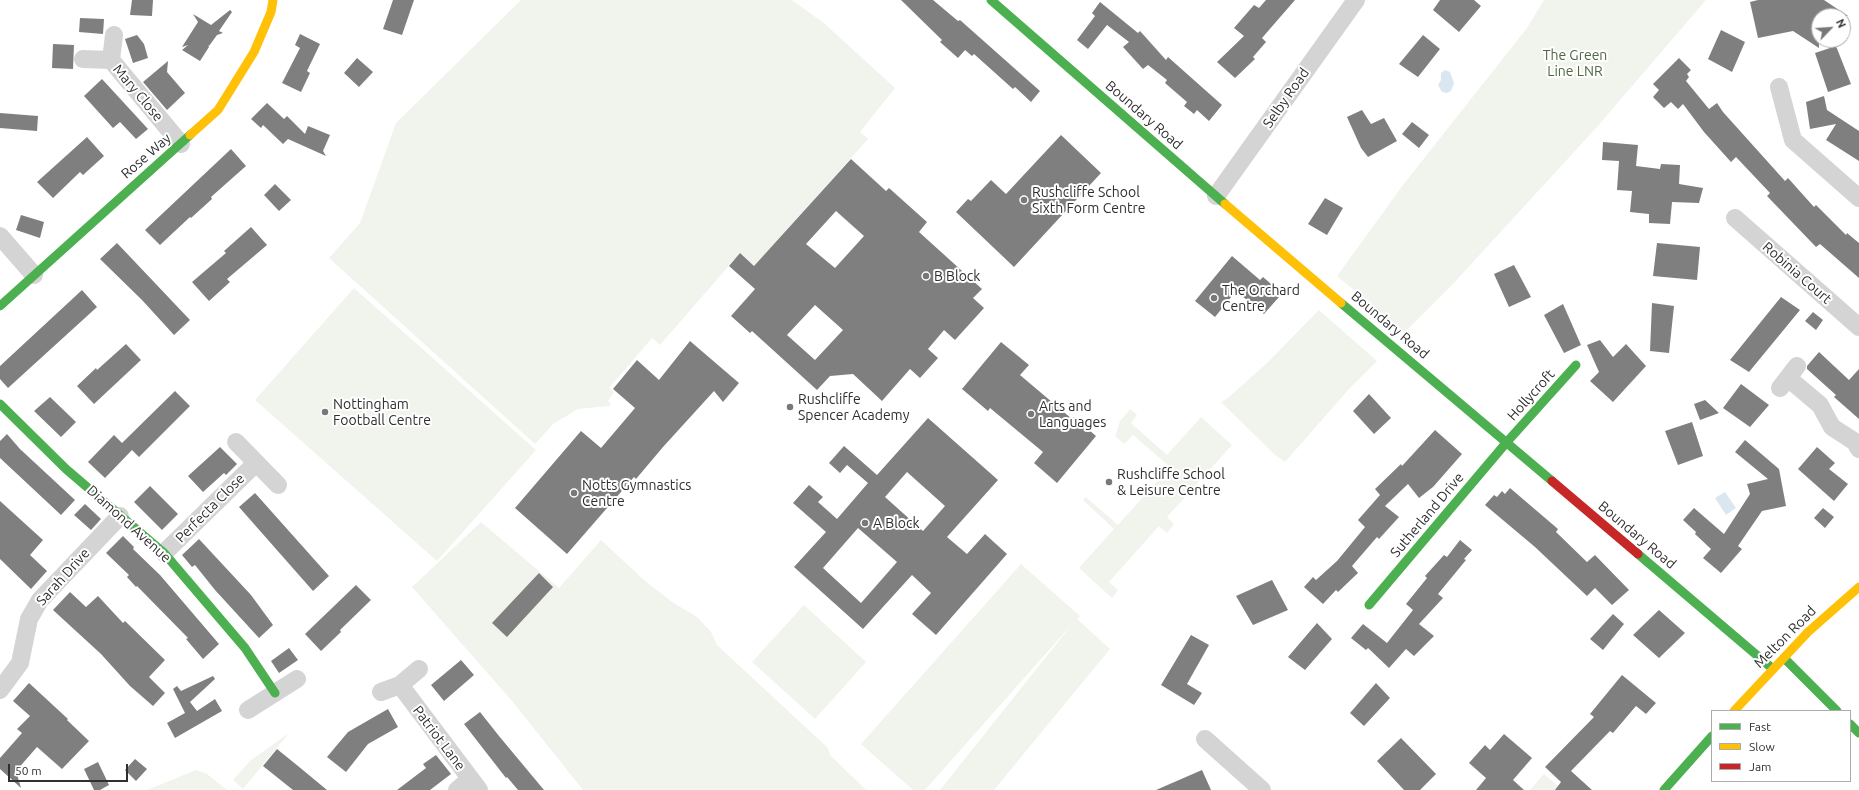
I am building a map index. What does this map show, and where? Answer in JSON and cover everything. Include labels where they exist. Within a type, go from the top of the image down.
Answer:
[{"type":"street","name":"Rose Way","points":[[0,306],[218,110],[254,52],[271,12],[273,0]]},
{"type":"street","name":"Boundary Road","points":[[991,0],[1216,196],[1773,669]]},
{"type":"street","name":"Selby Road","points":[[1216,196],[1356,0]]},
{"type":"street","name":"Mary Close","points":[[114,35],[111,60],[180,144]]},
{"type":"street","name":"Mary Close","points":[[83,59],[111,60]]},
{"type":"street","points":[[1779,87],[1792,140],[1859,198]]},
{"type":"street","name":"Robinia Court","points":[[1735,218],[1859,328]]},
{"type":"street","points":[[0,236],[34,275]]},
{"type":"street","name":"Hollycroft","points":[[1506,443],[1576,365]]},
{"type":"street","points":[[1788,377],[1820,405],[1832,427],[1855,442],[1859,449]]},
{"type":"street","name":"Diamond Avenue","points":[[0,404],[66,469],[164,553],[245,648],[275,693]]},
{"type":"street","name":"Perfecta Close","points":[[236,442],[278,486]]},
{"type":"street","name":"Sutherland Drive","points":[[1369,605],[1506,443]]},
{"type":"street","name":"Perfecta Close","points":[[164,553],[256,462]]},
{"type":"street","name":"Sarah Drive","points":[[0,690],[20,663],[29,618],[40,600],[120,516]]},
{"type":"street","name":"Melton Road","points":[[1735,710],[1808,632],[1859,587]]},
{"type":"street","points":[[1784,658],[1836,710]]},
{"type":"street","points":[[381,692],[400,685],[419,669]]},
{"type":"street","points":[[248,710],[298,679]]},
{"type":"street","name":"Patriot Lane","points":[[400,685],[469,786]]},
{"type":"street","points":[[1851,725],[1859,733]]},
{"type":"street","points":[[1664,790],[1711,737]]},
{"type":"street","points":[[1205,739],[1262,790]]},
{"type":"green space","points":[[521,0],[792,0],[825,24],[895,88],[860,132],[868,139],[754,266],[740,253],[660,345],[652,338],[609,388],[614,392],[608,401],[611,404],[609,406],[578,409],[553,424],[535,444],[329,258],[360,223],[396,123]]},
{"type":"green space","name":"The Green Line LNR","points":[[1544,0],[1706,0],[1596,128],[1452,285],[1405,332],[1337,276],[1403,185],[1527,28]]},
{"type":"green space","points":[[354,288],[536,450],[437,561],[255,400]]},
{"type":"green space","points":[[1319,310],[1377,361],[1349,389],[1285,462],[1274,454],[1221,402],[1228,398],[1268,362]]},
{"type":"green space","points":[[1130,409],[1137,415],[1131,423],[1167,455],[1201,417],[1232,445],[1167,517],[1174,524],[1167,533],[1159,526],[1109,582],[1118,590],[1112,598],[1079,568],[1114,529],[1083,500],[1086,497],[1118,525],[1170,467],[1133,435],[1124,444],[1115,436],[1120,421]]},
{"type":"green space","points":[[481,522],[559,588],[601,540],[644,580],[672,602],[697,617],[711,632],[717,645],[828,748],[830,755],[866,790],[583,790],[512,701],[412,587]]},
{"type":"green space","points":[[1021,564],[1080,616],[1077,619],[1110,649],[994,790],[940,790],[1073,623],[925,790],[913,790],[861,744]]},
{"type":"green space","points":[[804,605],[866,662],[815,719],[752,662]]},
{"type":"green space","points":[[289,733],[243,789],[233,780],[250,761]]},
{"type":"green space","points":[[196,770],[207,774],[227,790],[147,790]]},
{"type":"green space","points":[[1544,774],[1563,790],[1530,790]]},
{"type":"shaded area","points":[[1445,70],[1450,72],[1454,83],[1451,91],[1447,93],[1442,92],[1438,85],[1441,80],[1441,73]]},
{"type":"shaded area","points":[[1725,492],[1736,508],[1726,515],[1715,498]]},
{"type":"building","points":[[132,0],[153,0],[152,16],[130,15]]},
{"type":"building","points":[[393,0],[414,0],[402,35],[383,29]]},
{"type":"building","points":[[901,0],[933,0],[958,21],[960,20],[1040,91],[1031,102],[1015,87],[1013,89],[974,54],[972,56],[965,50],[958,58],[940,42],[942,40]]},
{"type":"building","points":[[1266,0],[1295,0],[1262,38],[1266,42],[1253,57],[1255,59],[1235,78],[1217,62],[1244,36],[1234,28],[1254,5],[1259,8]]},
{"type":"building","points":[[1440,0],[1474,0],[1481,6],[1459,32],[1433,10]]},
{"type":"building","points":[[1758,0],[1824,0],[1836,8],[1811,8],[1811,43],[1793,31],[1758,38],[1750,2]]},
{"type":"building","points":[[1100,2],[1138,33],[1140,31],[1166,60],[1168,57],[1222,105],[1209,121],[1197,110],[1194,114],[1184,106],[1187,102],[1165,83],[1167,80],[1148,65],[1143,69],[1123,47],[1129,42],[1107,25],[1088,49],[1077,40],[1095,16],[1092,13]]},
{"type":"building","points":[[230,10],[232,12],[219,31],[223,33],[217,35],[209,46],[208,45],[209,47],[200,61],[182,50],[188,45],[182,47],[198,22],[193,14],[211,25]]},
{"type":"building","points":[[80,18],[104,19],[103,34],[79,32]]},
{"type":"building","points":[[1721,30],[1745,42],[1732,72],[1708,59]]},
{"type":"building","points":[[300,34],[320,44],[307,71],[310,73],[301,92],[282,83],[300,48],[295,45]]},
{"type":"building","points":[[137,35],[144,44],[148,58],[133,63],[125,39]]},
{"type":"building","points":[[1423,35],[1440,49],[1418,77],[1399,64]]},
{"type":"building","points":[[53,44],[74,45],[73,69],[52,68]]},
{"type":"building","points":[[1830,48],[1837,48],[1851,84],[1828,92],[1815,53]]},
{"type":"building","points":[[357,58],[373,72],[359,87],[344,73]]},
{"type":"building","points":[[1679,58],[1691,70],[1687,74],[1689,77],[1686,81],[1709,109],[1717,103],[1723,112],[1785,181],[1788,178],[1814,207],[1816,205],[1846,235],[1847,233],[1859,243],[1859,278],[1820,244],[1816,247],[1767,196],[1770,193],[1736,157],[1731,162],[1704,132],[1683,104],[1678,109],[1671,102],[1664,108],[1653,97],[1659,90],[1653,84]]},
{"type":"building","points":[[168,61],[167,72],[185,93],[167,110],[143,82]]},
{"type":"building","points":[[102,79],[148,129],[136,139],[120,122],[113,128],[84,96]]},
{"type":"building","points":[[1824,96],[1827,110],[1859,131],[1859,161],[1826,140],[1836,124],[1810,129],[1806,102]]},
{"type":"building","points":[[267,103],[284,119],[287,116],[305,134],[308,126],[330,135],[323,151],[326,156],[288,139],[283,144],[263,125],[261,128],[251,119]]},
{"type":"building","points":[[1362,110],[1371,124],[1384,118],[1397,141],[1368,157],[1361,148],[1347,117]]},
{"type":"building","points":[[0,113],[38,116],[37,131],[0,128]]},
{"type":"building","points":[[1412,122],[1429,135],[1419,148],[1402,134]]},
{"type":"building","name":"B Block","points":[[1061,135],[1101,173],[1014,267],[956,212],[968,199],[971,201],[991,180],[1006,194]]},
{"type":"building","points":[[87,137],[104,156],[83,175],[80,172],[53,198],[37,182]]},
{"type":"building","points":[[1603,142],[1638,145],[1636,166],[1660,169],[1661,164],[1680,165],[1679,184],[1703,188],[1699,203],[1672,202],[1670,224],[1649,223],[1649,214],[1630,212],[1632,191],[1617,190],[1619,161],[1602,160]]},
{"type":"building","points":[[231,149],[246,166],[211,197],[212,199],[160,245],[145,230]]},
{"type":"building","name":"B Block","points":[[851,159],[886,191],[889,188],[927,222],[919,232],[982,289],[973,298],[984,308],[955,340],[944,330],[928,349],[938,358],[920,378],[910,369],[882,401],[853,374],[830,376],[817,390],[752,331],[750,333],[731,316],[755,289],[729,266],[740,253],[754,266]],"holes":[[[836,211],[864,236],[835,268],[806,244]],[[815,305],[843,330],[815,360],[787,335]]]},
{"type":"building","points":[[275,184],[291,200],[279,211],[264,195]]},
{"type":"building","points":[[1325,198],[1343,208],[1327,235],[1308,224]]},
{"type":"building","points":[[21,215],[44,222],[40,238],[16,230]]},
{"type":"building","points":[[251,227],[267,245],[227,279],[230,282],[209,301],[192,282],[226,253],[224,251]]},
{"type":"building","points":[[117,243],[190,320],[174,335],[142,300],[100,259]]},
{"type":"building","points":[[1657,243],[1700,247],[1697,280],[1653,276]]},
{"type":"building","points":[[1232,256],[1260,280],[1263,277],[1278,290],[1275,293],[1279,297],[1264,314],[1236,291],[1215,317],[1195,301]]},
{"type":"building","points":[[1514,265],[1531,297],[1509,307],[1494,274]]},
{"type":"building","points":[[82,290],[97,307],[8,388],[0,379],[0,366]]},
{"type":"building","points":[[1781,297],[1800,310],[1749,372],[1730,360]]},
{"type":"building","points":[[1652,303],[1674,306],[1669,353],[1650,351]]},
{"type":"building","points":[[1563,304],[1581,345],[1564,353],[1544,315]]},
{"type":"building","points":[[1813,312],[1823,320],[1816,330],[1805,321]]},
{"type":"building","points":[[1600,340],[1613,357],[1626,344],[1646,366],[1613,402],[1590,381],[1599,372],[1587,345]]},
{"type":"building","points":[[690,341],[739,383],[723,402],[714,391],[636,479],[634,477],[567,554],[515,508],[581,431],[601,448],[635,408],[613,389],[637,360],[659,380]]},
{"type":"building","name":"Arts and Languages","points":[[1001,342],[1029,365],[1020,375],[1072,419],[1074,417],[1096,436],[1057,483],[1034,463],[1043,452],[990,408],[988,411],[962,389]]},
{"type":"building","points":[[126,344],[141,360],[94,404],[77,386],[96,368],[97,370]]},
{"type":"building","points":[[1819,352],[1849,380],[1859,369],[1859,419],[1834,397],[1836,395],[1807,369],[1807,366]]},
{"type":"building","points":[[1741,384],[1769,405],[1750,427],[1723,408]]},
{"type":"building","points":[[175,391],[190,406],[139,457],[132,450],[105,478],[88,462],[114,435],[122,443]]},
{"type":"building","points":[[1369,394],[1391,418],[1374,434],[1353,411]]},
{"type":"building","points":[[50,397],[76,422],[61,437],[34,411]]},
{"type":"building","points":[[1705,400],[1719,413],[1700,420],[1694,404]]},
{"type":"building","name":"A Block","points":[[928,418],[998,480],[947,537],[967,554],[985,534],[1007,554],[936,635],[912,614],[931,593],[912,575],[863,629],[794,567],[826,532],[793,503],[809,485],[823,497],[818,502],[837,519],[868,483],[847,465],[840,473],[829,463],[844,446],[877,475]],"holes":[[[907,472],[945,506],[923,531],[885,497]],[[858,528],[897,562],[861,603],[823,568]]]},
{"type":"building","points":[[1692,422],[1703,456],[1678,465],[1665,431]]},
{"type":"building","points":[[1435,430],[1462,454],[1433,487],[1419,498],[1408,484],[1385,506],[1399,517],[1379,539],[1377,537],[1352,566],[1358,573],[1338,592],[1336,590],[1323,604],[1304,587],[1313,577],[1316,580],[1337,561],[1365,527],[1358,520],[1380,495],[1375,489],[1401,464],[1402,466]]},
{"type":"building","points":[[7,434],[20,449],[75,500],[61,515],[0,458],[0,441]]},
{"type":"building","points":[[1745,440],[1779,469],[1786,506],[1762,511],[1738,546],[1742,549],[1721,573],[1703,558],[1711,549],[1683,520],[1694,508],[1724,534],[1750,494],[1747,484],[1768,479],[1735,452]]},
{"type":"building","points":[[220,447],[237,464],[226,475],[224,473],[203,492],[188,476]]},
{"type":"building","points":[[1817,447],[1835,463],[1829,469],[1848,484],[1834,501],[1798,469]]},
{"type":"building","points":[[150,486],[178,514],[162,530],[134,502]]},
{"type":"building","points":[[1510,488],[1558,529],[1556,532],[1587,562],[1595,555],[1629,590],[1612,605],[1595,588],[1587,596],[1535,547],[1485,505],[1494,495],[1497,497],[1502,491],[1505,494]]},
{"type":"building","points":[[255,493],[329,576],[313,591],[239,507]]},
{"type":"building","points":[[0,501],[43,540],[30,555],[47,571],[31,589],[0,559]]},
{"type":"building","points":[[85,504],[101,519],[91,530],[74,515]]},
{"type":"building","points":[[1823,508],[1834,517],[1825,528],[1814,518]]},
{"type":"building","points":[[123,536],[134,547],[133,549],[160,575],[219,644],[203,659],[186,639],[188,638],[137,586],[136,587],[127,577],[129,575],[106,553]]},
{"type":"building","points":[[199,539],[251,595],[273,625],[259,638],[215,590],[195,565],[192,567],[182,555]]},
{"type":"building","points":[[1460,540],[1472,550],[1464,559],[1466,560],[1438,594],[1443,598],[1419,624],[1434,636],[1414,656],[1406,649],[1389,668],[1368,648],[1366,650],[1351,638],[1363,624],[1387,643],[1413,610],[1406,604],[1427,578],[1425,576],[1444,555],[1447,557]]},
{"type":"building","points":[[539,573],[553,587],[507,637],[492,623]]},
{"type":"building","points":[[1272,580],[1288,610],[1253,625],[1236,596]]},
{"type":"building","points":[[356,585],[371,600],[321,651],[305,634]]},
{"type":"building","points":[[70,592],[86,607],[98,596],[123,623],[125,621],[165,660],[149,677],[165,693],[153,706],[130,686],[101,654],[53,610]]},
{"type":"building","points":[[1659,610],[1685,633],[1659,658],[1633,635]]},
{"type":"building","points":[[1613,614],[1624,624],[1603,650],[1590,639]]},
{"type":"building","points":[[1317,623],[1332,639],[1305,670],[1288,657]]},
{"type":"building","points":[[1191,635],[1209,645],[1187,684],[1202,693],[1194,705],[1161,685]]},
{"type":"building","points":[[289,648],[298,660],[279,673],[271,661]]},
{"type":"building","points":[[461,660],[474,675],[444,701],[431,685]]},
{"type":"building","points":[[1622,675],[1656,703],[1646,714],[1636,706],[1613,733],[1610,731],[1571,771],[1592,790],[1555,790],[1561,782],[1545,767],[1594,717],[1590,714]]},
{"type":"building","points":[[213,676],[215,679],[190,702],[197,711],[215,699],[222,711],[175,738],[167,723],[185,713],[173,689],[177,686],[181,691]]},
{"type":"building","points":[[29,683],[68,719],[67,720],[89,741],[62,769],[37,747],[16,771],[21,788],[0,769],[0,758],[22,733],[17,729],[30,716],[13,701]]},
{"type":"building","points":[[1376,683],[1390,698],[1364,726],[1350,713]]},
{"type":"building","points":[[388,709],[398,727],[368,744],[346,772],[327,757],[348,732]]},
{"type":"building","points":[[480,712],[544,790],[518,790],[507,777],[506,778],[464,724]]},
{"type":"building","points":[[1504,734],[1532,758],[1513,780],[1524,790],[1476,790],[1486,778],[1469,763],[1485,745],[1490,750]]},
{"type":"building","points":[[1401,738],[1436,774],[1420,790],[1404,790],[1377,761]]},
{"type":"building","points":[[277,749],[327,790],[293,790],[263,766]]},
{"type":"building","points":[[436,755],[451,774],[430,790],[397,790],[426,768],[423,764]]},
{"type":"building","points":[[135,759],[147,769],[136,781],[125,770]]},
{"type":"building","points":[[98,762],[109,785],[100,790],[94,790],[84,769]]},
{"type":"building","points":[[1202,770],[1211,790],[1156,790]]},
{"type":"traffic: fast","points":[[991,0],[1225,204]]},
{"type":"traffic: fast","points":[[0,306],[190,135]]},
{"type":"traffic: fast","points":[[1341,303],[1552,481]]},
{"type":"traffic: fast","points":[[1369,605],[1506,443],[1576,365]]},
{"type":"traffic: fast","points":[[0,404],[66,469],[164,553],[245,648],[275,693]]},
{"type":"traffic: fast","points":[[1638,554],[1773,669]]},
{"type":"traffic: fast","points":[[1784,658],[1836,710]]},
{"type":"traffic: fast","points":[[1851,725],[1859,733]]},
{"type":"traffic: fast","points":[[1664,790],[1711,737]]},
{"type":"traffic: slow","points":[[190,135],[218,110],[254,52],[271,12],[273,0]]},
{"type":"traffic: slow","points":[[1225,204],[1341,303]]},
{"type":"traffic: slow","points":[[1735,710],[1808,632],[1859,587]]},
{"type":"traffic: jam","points":[[1552,481],[1638,554]]},
{"type":"place","name":"Rushcliffe School Sixth Form Centre","points":[[1024,200]]},
{"type":"place","name":"B Block","points":[[926,276]]},
{"type":"place","name":"The Orchard Centre","points":[[1214,298]]},
{"type":"place","name":"Rushcliffe Spencer Academy","points":[[790,407]]},
{"type":"place","name":"Nottingham Football Centre","points":[[325,412]]},
{"type":"place","name":"Arts and Languages","points":[[1031,414]]},
{"type":"place","name":"Rushcliffe School & Leisure Centre","points":[[1109,482]]},
{"type":"place","name":"Notts Gymnastics Centre","points":[[574,493]]},
{"type":"place","name":"A Block","points":[[865,523]]}]
